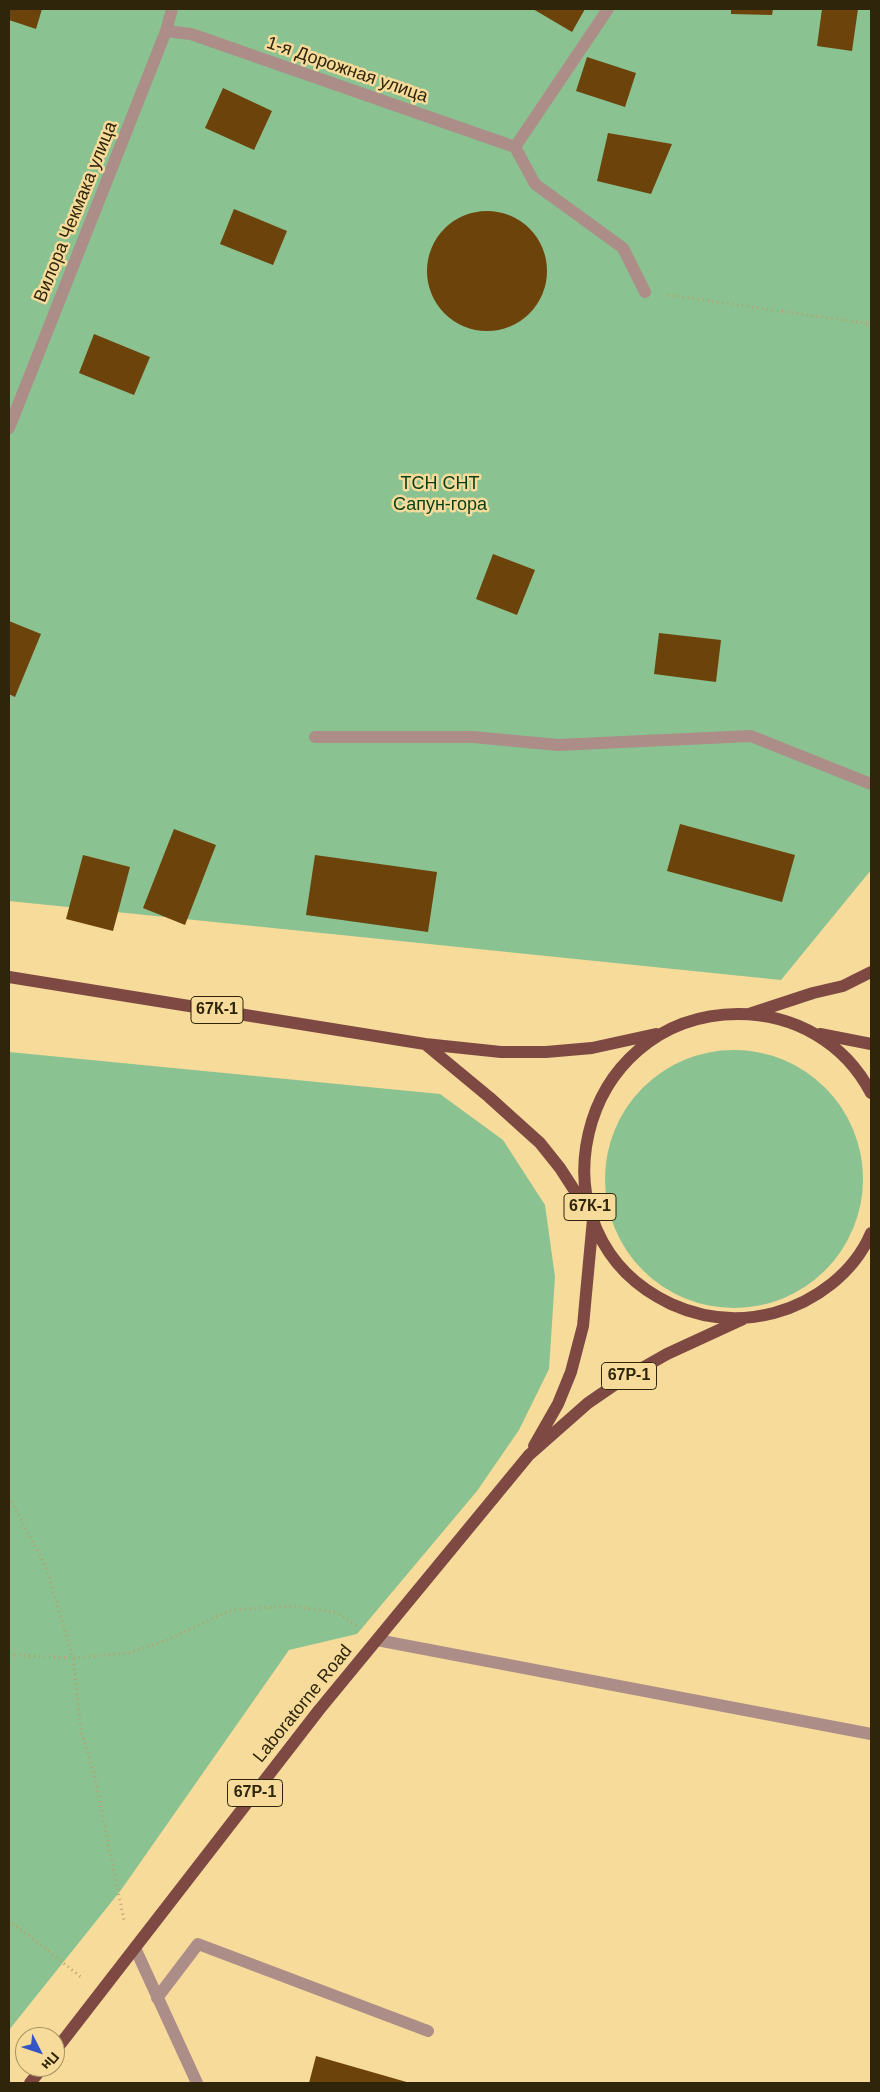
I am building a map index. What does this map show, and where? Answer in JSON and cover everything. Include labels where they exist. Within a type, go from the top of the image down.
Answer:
[{"type":"main road","name":"67К-1","points":[[748,1014],[813,993],[843,986],[871,972]]},
{"type":"main road","name":"67К-1","points":[[9,976],[425,1044],[501,1052],[546,1052],[592,1048],[664,1032],[704,1018],[726,1014],[748,1014],[781,1021],[815,1033],[844,1054],[862,1075],[871,1093]]},
{"type":"main road","name":"67К-1","points":[[593,1219],[586,1193],[584,1166],[587,1139],[594,1112],[606,1088],[622,1066],[641,1047],[664,1032]]},
{"type":"main road","points":[[815,1033],[871,1044]]},
{"type":"main road","name":"67К-1","points":[[425,1044],[489,1097],[540,1143],[560,1168],[593,1219],[604,1243],[619,1264],[638,1283],[659,1298],[683,1309],[708,1316],[743,1319],[785,1310],[809,1300],[831,1286],[868,1247],[871,1233]]},
{"type":"main road","name":"Laboratorne Road","points":[[529,1455],[558,1404],[571,1372],[584,1326],[593,1219]]},
{"type":"main road","name":"Laboratorne Road","points":[[65,2038],[319,1710],[529,1455],[588,1403],[623,1379],[667,1354],[743,1319]]},
{"type":"street","name":"Вилора Чекмака улица","points":[[9,428],[166,31],[172,9]]},
{"type":"street","points":[[608,9],[515,147],[535,184],[624,248],[646,292]]},
{"type":"street","name":"1-я Дорожная улица","points":[[166,31],[191,34],[515,147]]},
{"type":"street","points":[[315,737],[473,737],[558,745],[751,736],[871,784]]},
{"type":"street","points":[[377,1640],[871,1734]]},
{"type":"street","points":[[157,1998],[198,1944],[428,2031]]},
{"type":"street","points":[[135,1948],[197,2083]]},
{"type":"path","points":[[646,292],[871,324]]},
{"type":"path","points":[[9,1497],[46,1567],[73,1658],[81,1731],[94,1774],[126,1925]]},
{"type":"path","points":[[9,1655],[73,1658],[130,1653],[169,1639],[231,1610],[293,1606],[338,1613],[377,1640]]},
{"type":"path","points":[[9,1920],[101,1993]]},
{"type":"green space","name":"ТСН СНТ Сапун-гора","points":[[9,9],[871,9],[871,870],[781,980],[9,901]]},
{"type":"green space","points":[[721,1050],[747,1050],[784,1059],[806,1071],[826,1087],[842,1107],[854,1129],[861,1154],[863,1179],[861,1204],[854,1229],[842,1251],[826,1271],[806,1287],[784,1299],[747,1308],[721,1308],[684,1299],[662,1287],[642,1271],[626,1251],[614,1229],[605,1192],[605,1166],[614,1129],[626,1107],[642,1087],[662,1071],[684,1059]]},
{"type":"green space","points":[[9,1052],[440,1094],[503,1140],[545,1205],[555,1277],[549,1369],[519,1430],[477,1491],[357,1634],[289,1650],[121,1890],[9,2030]]},
{"type":"building","points":[[9,9],[42,9],[36,29],[9,20]]},
{"type":"building","points":[[533,9],[585,9],[572,32]]},
{"type":"building","points":[[731,9],[773,9],[772,15],[731,14]]},
{"type":"building","points":[[822,9],[858,9],[852,51],[817,46]]},
{"type":"building","points":[[587,57],[636,73],[625,107],[576,91]]},
{"type":"building","points":[[223,88],[272,111],[254,150],[205,128]]},
{"type":"building","points":[[608,133],[672,144],[651,194],[597,181]]},
{"type":"building","points":[[234,209],[287,231],[273,265],[220,244]]},
{"type":"building","points":[[487,211],[510,216],[520,221],[529,229],[537,238],[542,248],[547,271],[542,294],[537,304],[529,313],[520,321],[510,326],[487,331],[464,326],[454,321],[445,313],[437,304],[432,294],[427,271],[432,248],[437,238],[445,229],[454,221],[464,216]]},
{"type":"building","points":[[94,334],[150,357],[134,395],[79,373]]},
{"type":"building","points":[[493,554],[535,570],[517,615],[476,599]]},
{"type":"building","points":[[9,621],[41,634],[15,697],[9,694]]},
{"type":"building","points":[[659,633],[721,640],[716,682],[654,674]]},
{"type":"building","points":[[680,824],[795,855],[782,902],[667,871]]},
{"type":"building","points":[[174,829],[216,845],[185,925],[143,908]]},
{"type":"building","points":[[83,855],[130,867],[113,931],[66,919]]},
{"type":"building","points":[[315,855],[437,872],[428,932],[306,915]]},
{"type":"building","points":[[316,2056],[410,2083],[309,2083]]}]
